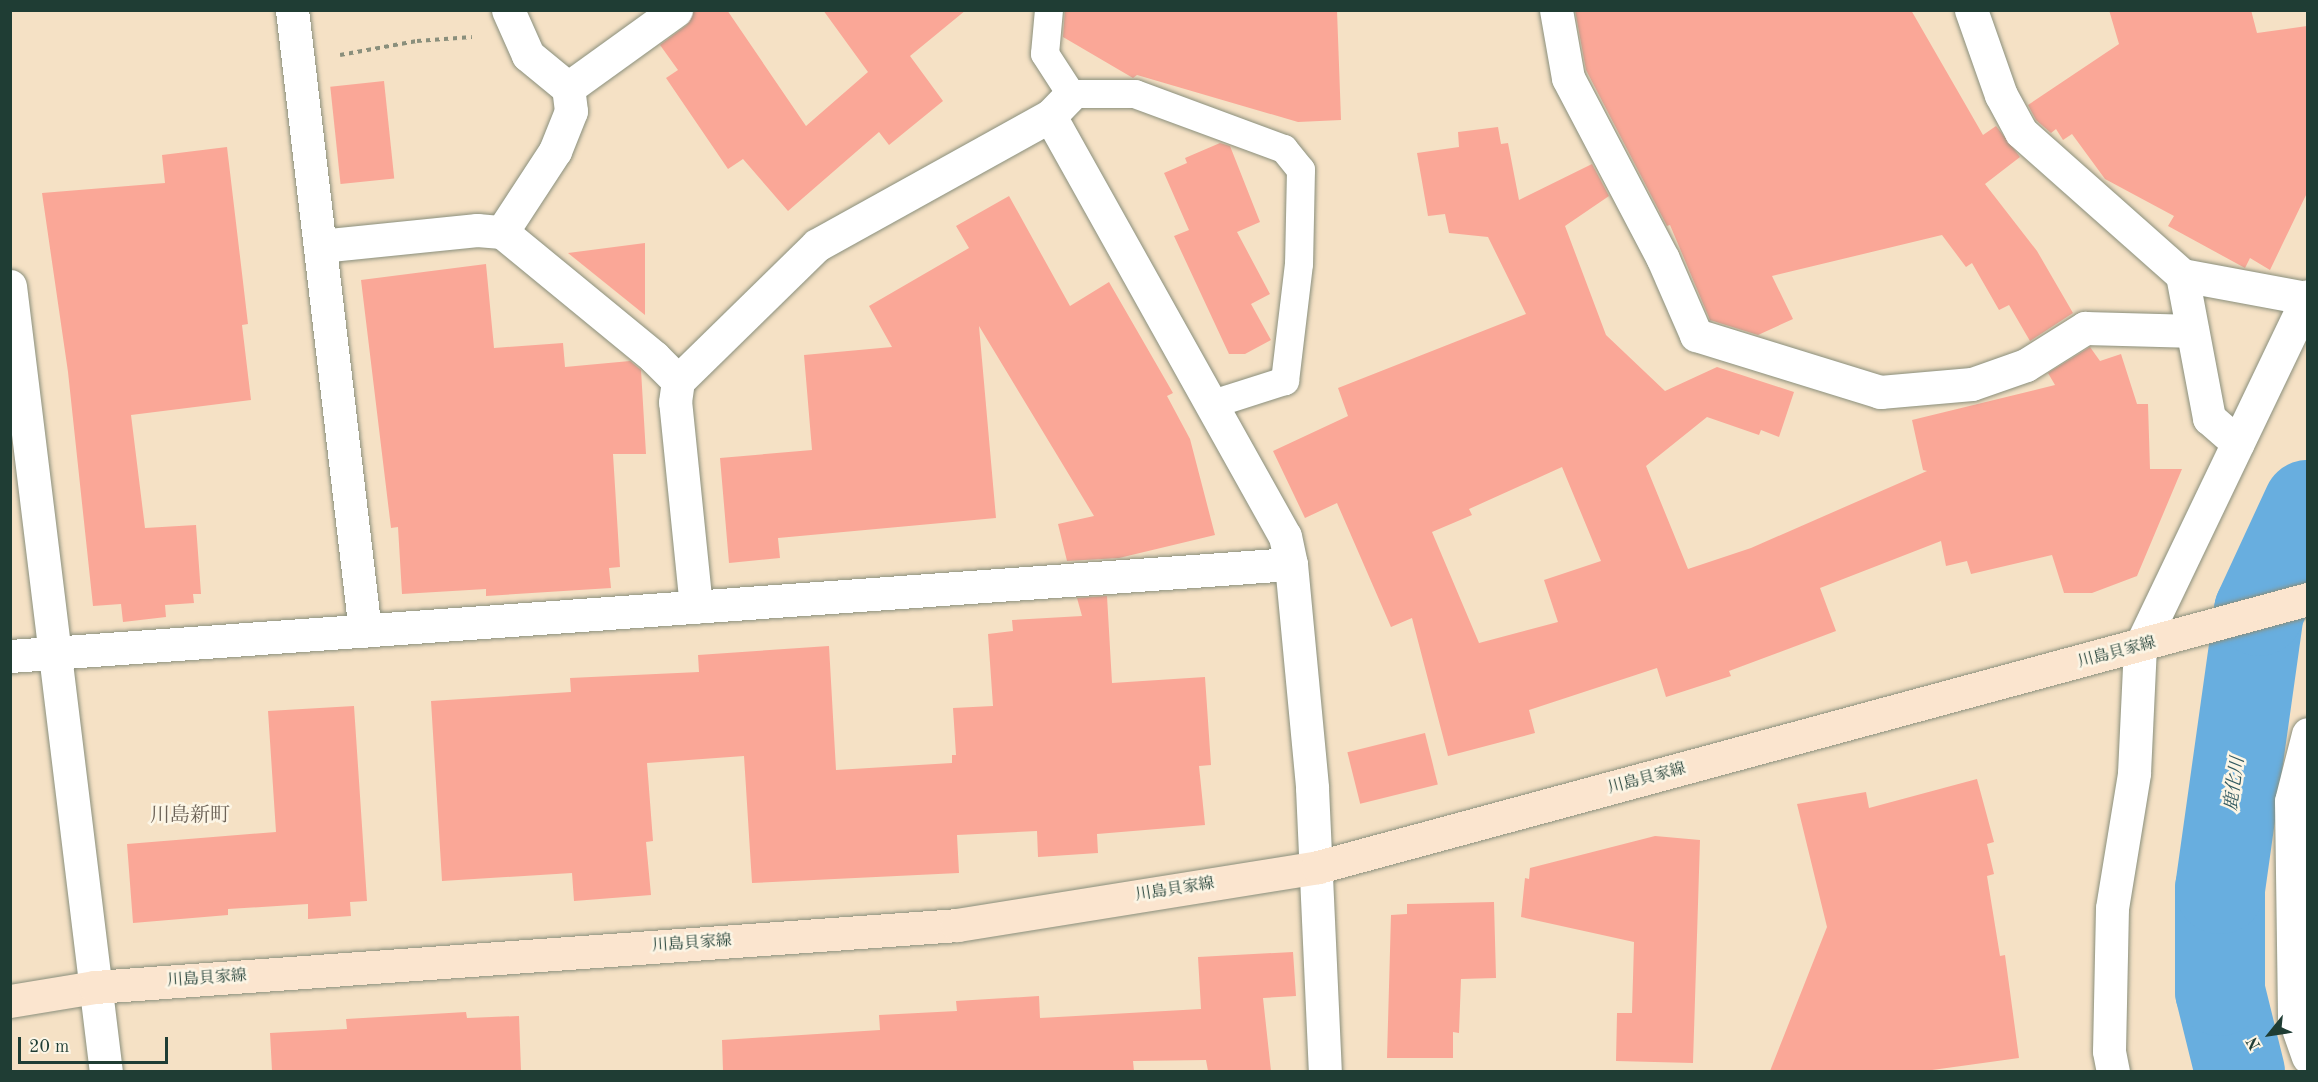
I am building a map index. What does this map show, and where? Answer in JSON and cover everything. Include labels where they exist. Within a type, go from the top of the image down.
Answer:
[{"type":"main road","name":"川島貝家線","points":[[10,1001],[95,987],[957,925],[1318,867],[2140,647],[2307,599]]},
{"type":"street","points":[[292,10],[365,631]]},
{"type":"street","points":[[568,88],[676,10]]},
{"type":"street","points":[[1556,10],[1568,78],[1663,259],[1696,335],[1880,392],[1972,384],[2026,365],[2085,328],[2192,331]]},
{"type":"street","points":[[1971,10],[2001,95],[2021,132],[2182,275],[2307,297],[2140,647],[2134,773],[2112,908],[2109,1051],[2113,1071]]},
{"type":"street","points":[[502,232],[555,151],[571,111],[568,88],[528,55],[513,20]]},
{"type":"street","points":[[696,607],[675,402],[678,381],[817,246],[1061,105],[1213,404],[1285,536],[1291,564],[1318,867],[1325,1071]]},
{"type":"street","points":[[320,246],[477,230],[502,232],[654,357],[678,381]]},
{"type":"street","points":[[2182,275],[2209,418],[2238,443]]},
{"type":"street","points":[[10,286],[106,1071]]},
{"type":"street","points":[[10,656],[1291,564]]},
{"type":"street","points":[[2307,734],[2291,801],[2294,1017],[2307,1057]]},
{"type":"lane","points":[[1049,10],[1045,54],[1061,105],[1136,94],[1284,149],[1301,170],[1299,264],[1285,381],[1213,404]]},
{"type":"path","points":[[298,62],[417,41],[513,20]]},
{"type":"building","points":[[694,10],[727,10],[806,126],[868,72],[823,10],[966,10],[910,56],[943,101],[889,145],[879,132],[788,211],[743,159],[728,169],[666,78],[678,70],[660,45],[687,25]]},
{"type":"building","points":[[1065,10],[1337,10],[1341,120],[1298,122],[1137,75],[1133,78],[1063,37]]},
{"type":"building","points":[[1575,10],[1911,10],[1983,135],[1996,126],[2020,157],[1985,184],[2037,251],[2073,313],[2030,341],[2009,305],[1999,310],[1972,263],[1966,267],[1942,235],[1772,276],[1793,319],[1758,335],[1710,320],[1670,225],[1667,226],[1586,70]]},
{"type":"building","points":[[2109,10],[2251,10],[2257,33],[2307,26],[2307,193],[2270,270],[2250,258],[2245,268],[2168,226],[2174,216],[2105,179],[2072,134],[2063,140],[2056,129],[2051,133],[2036,120],[2028,105],[2119,44]]},
{"type":"building","points":[[384,81],[394,178],[341,184],[330,87]]},
{"type":"building","points":[[1498,127],[1501,144],[1508,143],[1519,200],[1592,164],[1609,196],[1565,226],[1606,335],[1665,391],[1717,367],[1794,392],[1779,437],[1761,430],[1759,435],[1707,417],[1646,466],[1688,569],[1751,548],[1927,471],[1923,470],[1912,420],[2055,385],[2048,373],[2090,347],[2100,361],[2121,354],[2137,404],[2148,404],[2150,469],[2182,469],[2137,576],[2092,593],[2064,593],[2052,555],[1971,574],[1967,561],[1946,566],[1941,541],[1820,588],[1836,631],[1729,671],[1731,676],[1666,697],[1657,668],[1529,710],[1535,733],[1448,756],[1412,618],[1391,627],[1337,503],[1305,518],[1273,451],[1348,416],[1338,388],[1526,314],[1488,237],[1449,233],[1445,214],[1428,216],[1417,153],[1459,147],[1458,132]],"holes":[[[1562,467],[1601,561],[1544,580],[1558,622],[1479,643],[1432,532],[1472,515],[1469,509]]]},
{"type":"building","points":[[1220,143],[1230,146],[1260,222],[1237,232],[1270,294],[1251,304],[1271,340],[1245,354],[1229,354],[1174,236],[1189,230],[1164,173],[1187,163],[1185,158]]},
{"type":"building","points":[[227,147],[248,324],[242,325],[251,400],[131,415],[145,528],[196,525],[201,594],[193,594],[194,603],[165,605],[166,617],[123,622],[121,604],[93,606],[68,372],[42,193],[165,183],[162,155]]},
{"type":"building","points":[[1009,196],[1070,306],[1109,282],[1173,393],[1167,396],[1190,439],[1215,535],[1119,558],[1067,561],[1058,524],[1094,516],[979,326],[996,518],[778,538],[780,558],[729,563],[720,458],[812,450],[804,355],[892,347],[869,306],[969,248],[956,226]]},
{"type":"building","points":[[645,243],[645,315],[568,253]]},
{"type":"building","points":[[486,264],[494,348],[563,343],[565,367],[630,361],[641,370],[646,454],[613,454],[620,567],[609,568],[611,588],[486,596],[486,589],[402,594],[398,527],[391,528],[361,280]]},
{"type":"building","points":[[1107,596],[1112,683],[1205,677],[1211,765],[1199,766],[1205,825],[1097,834],[1098,853],[1038,857],[1037,831],[957,835],[959,873],[752,883],[744,756],[647,763],[653,841],[646,842],[651,895],[574,901],[572,873],[442,881],[431,701],[571,692],[570,678],[699,672],[698,655],[829,646],[836,770],[952,763],[952,755],[956,755],[953,708],[993,706],[988,634],[1013,631],[1012,620],[1082,616],[1077,598]]},
{"type":"building","points":[[354,706],[367,901],[350,902],[351,916],[308,919],[308,904],[228,909],[228,915],[133,923],[127,844],[276,832],[268,711]]},
{"type":"building","points":[[1425,733],[1438,784],[1360,804],[1347,752]]},
{"type":"building","points":[[1977,779],[1994,842],[1987,844],[1994,874],[1987,876],[2000,956],[2005,955],[2019,1058],[1925,1071],[1770,1071],[1827,927],[1797,804],[1866,792],[1869,808]]},
{"type":"building","points":[[1655,836],[1700,840],[1693,1063],[1616,1061],[1617,1013],[1632,1013],[1634,942],[1521,917],[1525,878],[1529,879],[1530,868]]},
{"type":"building","points":[[1494,902],[1496,978],[1461,979],[1459,1033],[1453,1032],[1453,1058],[1387,1058],[1391,915],[1407,914],[1407,904]]},
{"type":"building","points":[[1293,952],[1296,996],[1263,998],[1271,1071],[1208,1071],[1206,1060],[1133,1061],[1134,1071],[723,1071],[722,1040],[880,1030],[879,1015],[957,1011],[956,1001],[1039,996],[1040,1018],[1201,1009],[1198,957]]},
{"type":"building","points":[[466,1012],[467,1018],[519,1016],[521,1071],[272,1071],[270,1033],[347,1029],[346,1019]]},
{"type":"waterway","name":"鹿化川","points":[[2240,1072],[2220,991],[2220,889],[2259,611],[2308,505]]},
{"type":"district","name":"川島新町","points":[[190,816]]}]
